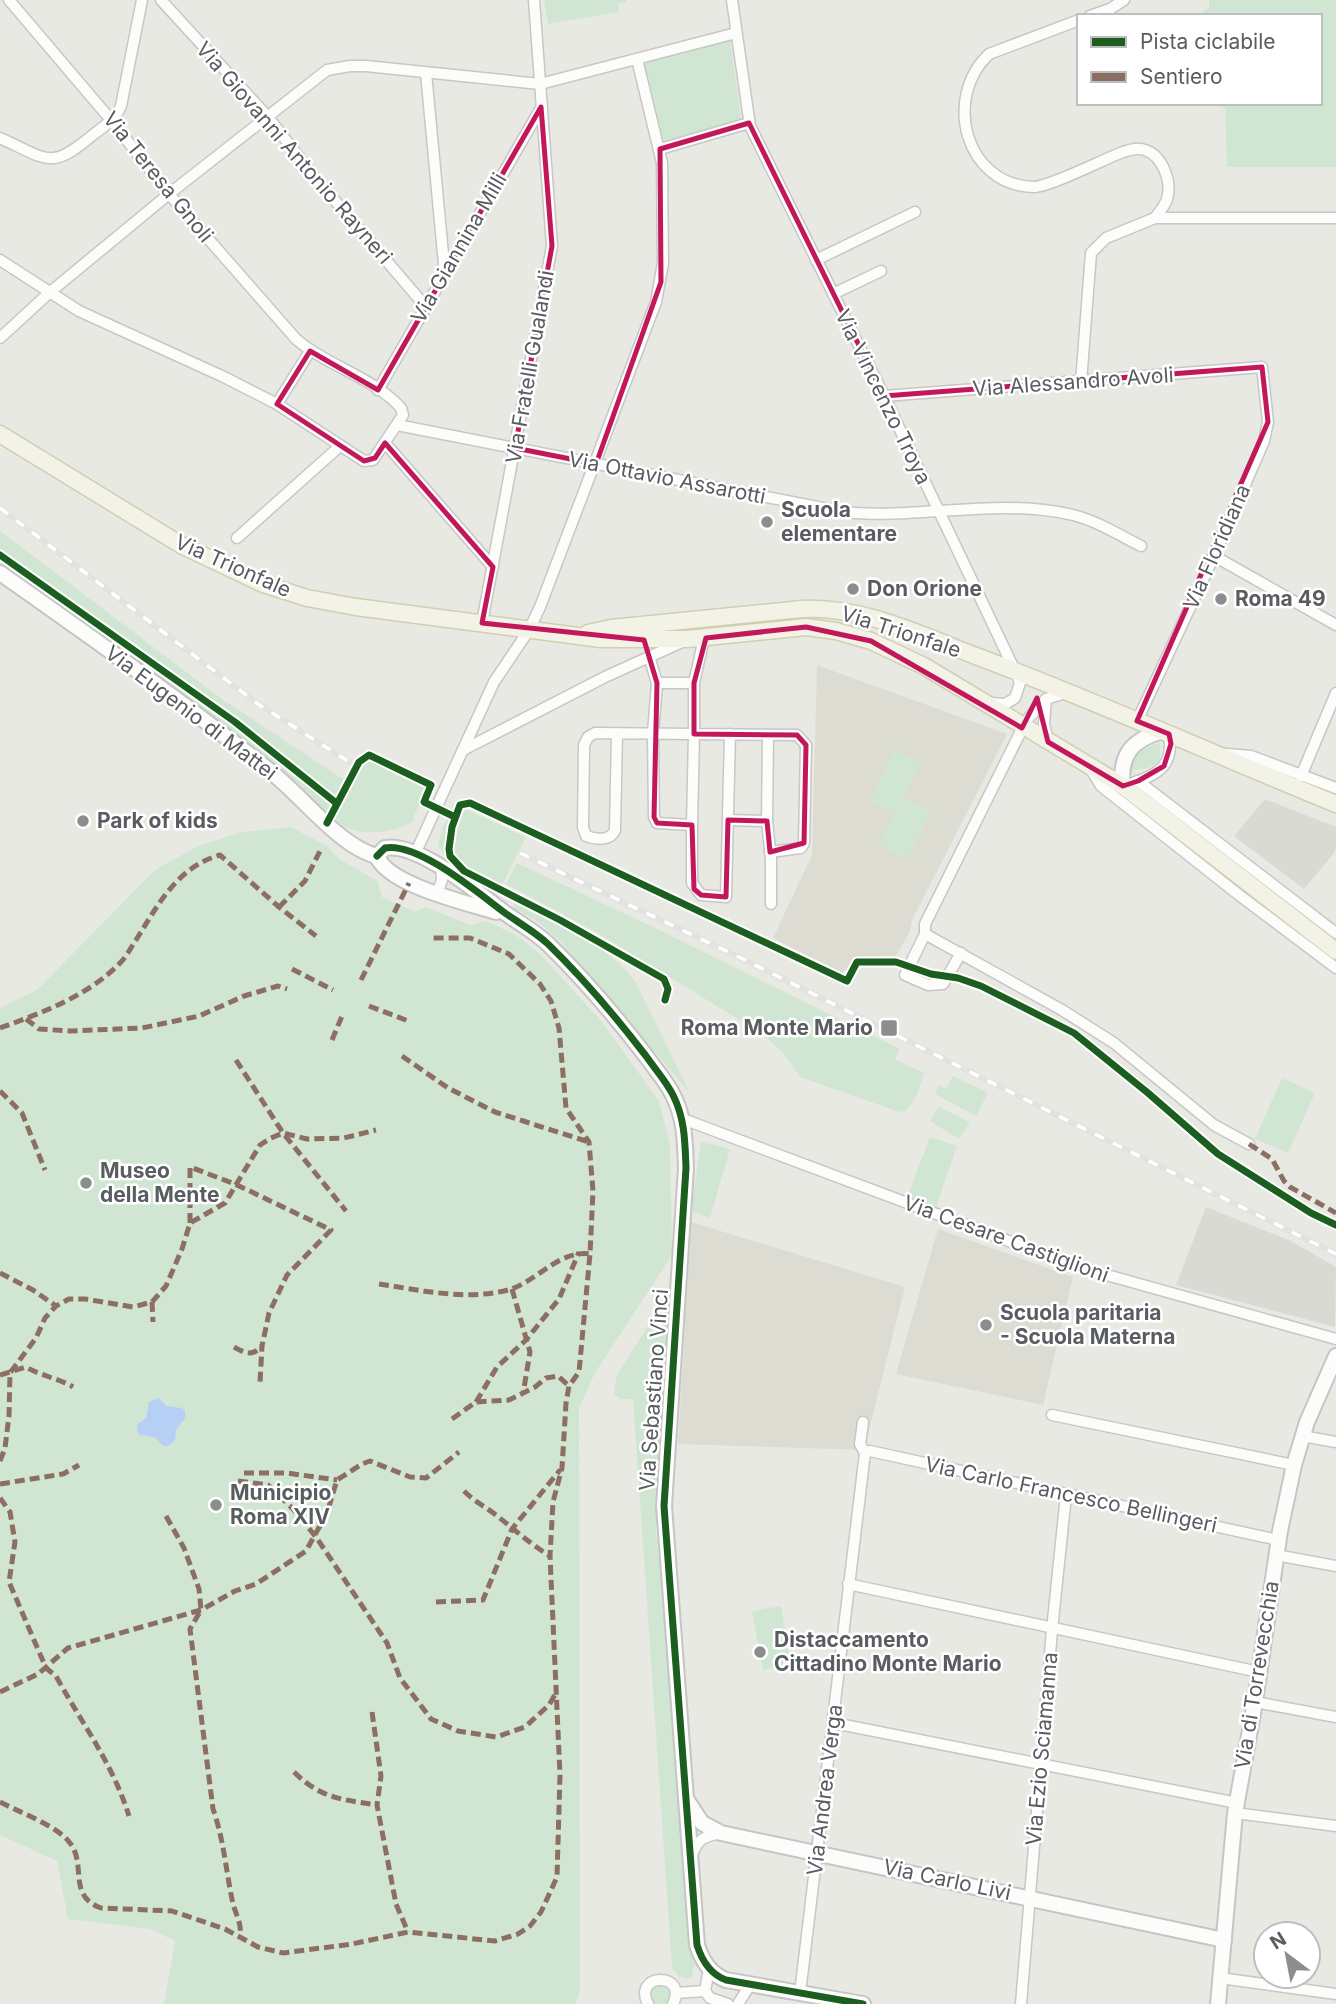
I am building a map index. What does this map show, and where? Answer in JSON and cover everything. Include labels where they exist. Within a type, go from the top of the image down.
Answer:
[{"type":"main road","name":"Via Trionfale","points":[[0,434],[171,539],[263,584],[307,598],[609,640],[696,639],[806,627],[836,631],[871,641],[986,702],[1022,728],[1089,766],[1130,784],[1336,951]]},
{"type":"main road","name":"Via Trionfale","points":[[576,636],[611,628],[821,608],[864,616],[892,624],[1075,694],[1336,804]]},
{"type":"street","name":"Via Teresa Gnoli","points":[[9,0],[111,120],[169,194],[290,333],[310,351],[378,390],[401,408],[403,415],[397,425]]},
{"type":"street","points":[[0,138],[45,158],[57,159],[75,150],[111,120],[121,106],[142,0]]},
{"type":"street","name":"Via Giovanni Antonio Rayneri","points":[[161,0],[268,117],[313,175],[426,307]]},
{"type":"street","name":"Via Fratelli Gualandi","points":[[482,623],[552,246],[534,0]]},
{"type":"street","name":"Via Vincenzo Troya","points":[[732,0],[749,123],[1016,671]]},
{"type":"street","points":[[1096,14],[1124,0]]},
{"type":"street","points":[[1077,21],[989,54],[968,86],[964,103],[968,138],[978,157],[990,169],[1007,180],[1033,187],[1123,152],[1145,150],[1160,162],[1168,184],[1167,201],[1154,218]]},
{"type":"street","points":[[0,338],[49,293],[169,194],[321,74],[337,67],[366,66],[540,84],[736,33]]},
{"type":"street","points":[[415,854],[501,669],[529,630],[543,599],[656,302],[661,282],[664,237],[660,149],[636,59]]},
{"type":"street","points":[[426,73],[445,275]]},
{"type":"street","name":"Via Giannina Milli","points":[[378,390],[541,107]]},
{"type":"street","points":[[660,149],[749,123]]},
{"type":"street","points":[[816,260],[915,212]]},
{"type":"street","points":[[1081,382],[1091,253],[1106,237],[1154,218],[1336,218]]},
{"type":"street","points":[[0,260],[84,314],[277,404],[369,462],[375,458],[397,425]]},
{"type":"street","points":[[833,294],[881,271]]},
{"type":"street","points":[[277,404],[310,351]]},
{"type":"street","name":"Via Alessandro Avoli","points":[[884,396],[1262,366]]},
{"type":"street","name":"Via Floridiana","points":[[1137,721],[1214,556],[1267,431],[1262,366]]},
{"type":"street","name":"Via Ottavio Assarotti","points":[[397,425],[843,512],[870,514],[1008,509],[1069,514],[1102,526],[1141,547]]},
{"type":"street","points":[[385,443],[493,567]]},
{"type":"street","points":[[237,538],[340,446]]},
{"type":"street","points":[[1214,556],[1336,625]]},
{"type":"street","name":"Via Eugenio di Mattei","points":[[0,573],[239,747],[297,793],[350,844],[365,853],[377,856],[388,873],[437,894]]},
{"type":"street","points":[[463,750],[649,656],[696,639],[692,883],[701,895],[726,897],[730,734]]},
{"type":"street","points":[[649,656],[657,683],[653,733],[655,821],[692,825]]},
{"type":"street","points":[[986,702],[1005,704],[1015,698],[1020,683],[1016,671]]},
{"type":"street","points":[[657,683],[694,683]]},
{"type":"street","points":[[1301,776],[1336,693]]},
{"type":"street","points":[[961,953],[943,984],[928,985],[905,975],[925,934],[925,924],[1022,728],[1035,708],[1046,699],[1062,694],[1075,694]]},
{"type":"street","points":[[1046,699],[1044,724],[1048,742]]},
{"type":"street","points":[[479,713],[487,726],[496,731]]},
{"type":"street","points":[[617,733],[615,830],[609,838],[589,838],[584,834],[583,827],[584,745],[588,737],[595,733],[617,733],[653,733],[797,735],[806,744],[804,843],[801,848],[770,852]]},
{"type":"street","points":[[1130,784],[1161,770],[1168,761],[1171,749],[1166,733],[1143,738],[1128,751],[1122,767],[1130,784],[1336,933]]},
{"type":"street","points":[[768,735],[767,821],[771,904]]},
{"type":"street","name":"Via Trionfale","points":[[1217,754],[1251,756],[1336,788]]},
{"type":"street","points":[[1089,766],[1101,786],[1336,968]]},
{"type":"street","points":[[728,820],[767,821]]},
{"type":"street","name":"Via Sebastiano Vinci","points":[[377,856],[382,850],[394,847],[441,866],[533,931],[605,1006],[668,1086],[683,1119],[686,1168],[684,1216],[664,1506],[696,1937],[701,1957],[709,1969]]},
{"type":"street","points":[[437,894],[442,880],[441,866]]},
{"type":"street","name":"Via Sebastiano Vinci","points":[[437,894],[511,917]]},
{"type":"street","points":[[925,934],[1114,1042],[1214,1125],[1249,1144]]},
{"type":"street","name":"Via Cesare Castiglioni","points":[[683,1119],[1078,1267],[1336,1339]]},
{"type":"street","name":"Via di Torrevecchia","points":[[1218,2004],[1236,1808],[1255,1702],[1278,1540],[1303,1436],[1336,1356]]},
{"type":"street","points":[[1052,1415],[1294,1465]]},
{"type":"street","name":"Via Andrea Verga","points":[[800,1993],[865,1453],[860,1444],[863,1422]]},
{"type":"street","points":[[1303,1436],[1336,1442]]},
{"type":"street","name":"Via Carlo Francesco Bellingeri","points":[[865,1453],[870,1451],[1278,1540]]},
{"type":"street","name":"Via Ezio Sciamanna","points":[[1021,2004],[1066,1495]]},
{"type":"street","points":[[1276,1555],[1336,1566]]},
{"type":"street","points":[[848,1584],[1052,1630],[1259,1672]]},
{"type":"street","points":[[1255,1702],[1336,1717]]},
{"type":"street","points":[[834,1723],[1042,1763],[1236,1808],[1336,1826]]},
{"type":"street","name":"Via Carlo Livi","points":[[685,1797],[702,1822],[721,1833],[1224,1940]]},
{"type":"street","points":[[690,1860],[697,1842],[708,1835],[721,1833]]},
{"type":"street","points":[[728,2004],[710,1998],[705,1991],[709,1969],[722,1979],[863,2004]]},
{"type":"street","points":[[1220,1978],[1336,1994]]},
{"type":"street","points":[[645,2003],[646,1990],[656,1980],[670,1982],[676,1993],[673,2004]]},
{"type":"street","points":[[738,2004],[750,1985]]},
{"type":"street","points":[[676,1993],[705,1991]]},
{"type":"highlighted area","points":[[541,107],[552,246],[515,448],[596,464],[661,282],[660,149],[749,123],[884,396],[1262,367],[1268,422],[1137,721],[1169,734],[1171,744],[1164,766],[1138,781],[1123,786],[1048,742],[1037,698],[1022,728],[871,641],[806,627],[706,638],[694,683],[694,734],[797,735],[806,745],[804,843],[770,852],[767,821],[728,820],[726,897],[701,895],[694,889],[692,825],[657,823],[654,817],[657,683],[644,640],[482,623],[493,567],[385,443],[375,458],[364,461],[277,404],[310,351],[378,390]]},
{"type":"shaded area","points":[[817,665],[1007,734],[896,956],[859,957],[842,973],[773,938],[812,855]]},
{"type":"shaded area","points":[[1265,799],[1336,827],[1334,853],[1304,889],[1234,836]]},
{"type":"shaded area","points":[[1206,1207],[1291,1241],[1336,1267],[1335,1327],[1176,1285]]},
{"type":"shaded area","points":[[691,1222],[905,1287],[864,1450],[678,1444]]},
{"type":"shaded area","name":"Scuola paritaria - Scuola Materna","points":[[938,1229],[1073,1277],[1043,1405],[896,1374]]},
{"type":"green space","points":[[544,0],[627,2],[618,4],[619,12],[548,24]]},
{"type":"green space","points":[[1209,0],[1336,0],[1336,167],[1227,167],[1225,108],[1216,105],[1322,105],[1322,14],[1200,14],[1209,8]]},
{"type":"green space","points":[[730,38],[741,120],[662,141],[642,63]]},
{"type":"green space","points":[[0,531],[222,699],[346,781],[364,750],[430,782],[413,822],[379,832],[362,832],[345,827],[272,764],[174,691],[0,569]]},
{"type":"green space","points":[[1160,743],[1160,759],[1157,762],[1146,768],[1128,770],[1128,766],[1138,754]]},
{"type":"green space","points":[[894,750],[921,762],[903,798],[931,811],[907,859],[879,845],[895,813],[870,802]]},
{"type":"green space","points":[[457,805],[526,837],[494,901],[455,870],[438,845],[442,828]]},
{"type":"green space","points":[[291,827],[327,846],[339,859],[378,881],[382,897],[415,912],[426,907],[470,925],[486,921],[516,935],[541,955],[601,1021],[659,1101],[670,1144],[672,1255],[595,1373],[579,1408],[580,1991],[575,2004],[164,2004],[175,1941],[150,1929],[68,1919],[57,1861],[0,1835],[0,1008],[37,990],[155,870],[198,846],[242,832]]},
{"type":"green space","points":[[517,863],[900,1049],[895,1059],[924,1073],[917,1095],[906,1111],[899,1112],[800,1077],[783,1053],[764,1035],[596,932],[506,884]]},
{"type":"green space","points":[[514,903],[580,935],[624,968],[635,981],[690,1093],[561,942],[537,921],[513,908]]},
{"type":"green space","points":[[953,1076],[988,1093],[976,1116],[935,1094],[939,1085],[946,1089]]},
{"type":"green space","points":[[1282,1078],[1315,1093],[1288,1153],[1255,1139]]},
{"type":"green space","points":[[939,1107],[970,1122],[959,1139],[930,1121]]},
{"type":"green space","points":[[930,1137],[957,1146],[936,1207],[908,1195]]},
{"type":"green space","points":[[701,1141],[730,1149],[710,1218],[691,1211]]},
{"type":"green space","points":[[673,1286],[656,1489],[656,1531],[689,1945],[694,1965],[692,1976],[687,1979],[678,1976],[672,1968],[633,1399],[620,1399],[614,1393],[617,1375]]},
{"type":"green space","points":[[781,1606],[791,1665],[763,1670],[752,1611]]},
{"type":"green space","points":[[656,1985],[664,1985],[670,1991],[670,1999],[664,2005],[656,2005],[650,1999],[650,1991]]},
{"type":"water","points":[[159,1398],[166,1406],[182,1408],[185,1411],[185,1418],[176,1430],[175,1440],[168,1446],[163,1446],[155,1437],[140,1435],[137,1430],[138,1424],[146,1418],[149,1402]]},
{"type":"railway","points":[[0,508],[258,704],[354,765]]},
{"type":"railway","points":[[520,853],[743,959],[1336,1254]]},
{"type":"marked path","points":[[279,907],[305,881],[321,849]]},
{"type":"marked path","points":[[0,1028],[65,1002],[109,974],[125,957],[161,901],[180,878],[192,868],[220,855],[316,936]]},
{"type":"marked path","points":[[361,980],[409,883]]},
{"type":"marked path","points":[[0,1802],[48,1825],[70,1843],[75,1852],[81,1888],[91,1903],[101,1908],[172,1911],[225,1929],[258,1947],[283,1953],[352,1944],[408,1932],[495,1941],[518,1934],[530,1926],[541,1912],[557,1877],[560,1775],[550,1556],[553,1502],[562,1468],[566,1403],[569,1386],[579,1372],[593,1191],[589,1142],[566,1108],[559,1028],[551,1001],[540,984],[509,954],[470,938],[432,938]]},
{"type":"marked path","points":[[292,969],[333,990]]},
{"type":"marked path","points":[[26,1019],[39,1029],[70,1031],[142,1028],[199,1016],[244,996],[278,986],[287,989]]},
{"type":"marked path","points":[[369,1006],[411,1022]]},
{"type":"marked path","points":[[332,1040],[342,1016]]},
{"type":"marked path","points":[[402,1056],[448,1088],[495,1112],[589,1142]]},
{"type":"marked path","points":[[236,1060],[283,1133],[346,1211]]},
{"type":"marked path","points":[[0,1091],[22,1113],[45,1170]]},
{"type":"marked path","points":[[0,1461],[5,1448],[9,1416],[10,1373],[36,1338],[45,1318],[56,1306],[69,1299],[133,1307],[152,1302],[166,1286],[190,1223],[225,1203],[260,1145],[271,1138],[283,1133],[307,1139],[344,1138],[376,1130]]},
{"type":"marked path","points":[[1249,1144],[1272,1159],[1290,1187],[1336,1213]]},
{"type":"marked path","points":[[190,1223],[190,1167],[235,1184],[331,1230],[287,1275],[269,1313],[262,1346],[260,1383]]},
{"type":"marked path","points":[[476,1402],[497,1367],[526,1340],[559,1299],[579,1252]]},
{"type":"marked path","points":[[379,1284],[459,1295],[492,1293],[518,1286],[568,1257],[590,1254]]},
{"type":"marked path","points":[[0,1273],[33,1290],[56,1306]]},
{"type":"marked path","points":[[512,1289],[530,1352],[523,1394]]},
{"type":"marked path","points":[[152,1302],[153,1322]]},
{"type":"marked path","points":[[234,1347],[248,1353],[255,1352],[262,1346]]},
{"type":"marked path","points":[[0,1375],[26,1367],[73,1387]]},
{"type":"marked path","points":[[452,1419],[476,1402],[509,1400],[535,1387],[546,1378],[558,1376],[569,1386]]},
{"type":"marked path","points":[[0,1692],[38,1674],[68,1648],[201,1610],[235,1591],[256,1584],[306,1551],[327,1513],[337,1480],[362,1464],[370,1461],[410,1477],[426,1478],[459,1452]]},
{"type":"marked path","points":[[0,1484],[63,1474],[79,1465]]},
{"type":"marked path","points":[[436,1602],[483,1600],[512,1529],[560,1470]]},
{"type":"marked path","points":[[244,1473],[287,1473],[337,1480]]},
{"type":"marked path","points":[[238,1481],[268,1485],[316,1537],[387,1643],[400,1678],[431,1719],[458,1731],[496,1737],[525,1727],[549,1705],[557,1691]]},
{"type":"marked path","points":[[464,1491],[550,1556]]},
{"type":"marked path","points":[[0,1498],[10,1512],[15,1542],[9,1582],[46,1668],[56,1676],[96,1744],[114,1778],[129,1816]]},
{"type":"marked path","points":[[166,1516],[184,1548],[199,1589],[201,1610],[190,1629],[213,1809],[240,1936]]},
{"type":"marked path","points":[[372,1712],[381,1776],[377,1805],[396,1904],[408,1932]]},
{"type":"marked path","points":[[294,1772],[323,1793],[377,1805]]},
{"type":"cycle path","points":[[0,555],[235,722],[335,802]]},
{"type":"cycle path","points":[[327,823],[359,762],[369,755],[431,785],[424,802],[455,817]]},
{"type":"cycle path","points":[[665,1000],[668,989],[664,979],[560,920],[464,871],[450,856],[449,849],[452,827],[460,805],[470,803],[847,981],[857,962],[896,962],[981,986],[1074,1033],[1218,1154],[1311,1213],[1336,1225]]},
{"type":"cycle path","points":[[377,856],[385,848],[399,848],[414,853],[464,882],[543,939],[623,1027],[664,1080],[677,1104],[684,1131],[686,1168],[664,1506],[697,1945],[707,1966],[726,1980],[863,2004]]},
{"type":"place","name":"Scuola elementare","points":[[767,522]]},
{"type":"place","name":"Don Orione","points":[[853,589]]},
{"type":"place","name":"Roma 49","points":[[1221,599]]},
{"type":"place","name":"Park of kids","points":[[83,821]]},
{"type":"place","name":"Roma Monte Mario","points":[[889,1028]]},
{"type":"place","name":"Museo della Mente","points":[[86,1183]]},
{"type":"place","name":"Scuola paritaria - Scuola Materna","points":[[986,1325]]},
{"type":"place","name":"Municipio Roma XIV","points":[[216,1505]]},
{"type":"place","name":"Distaccamento Cittadino Monte Mario","points":[[760,1652]]}]
